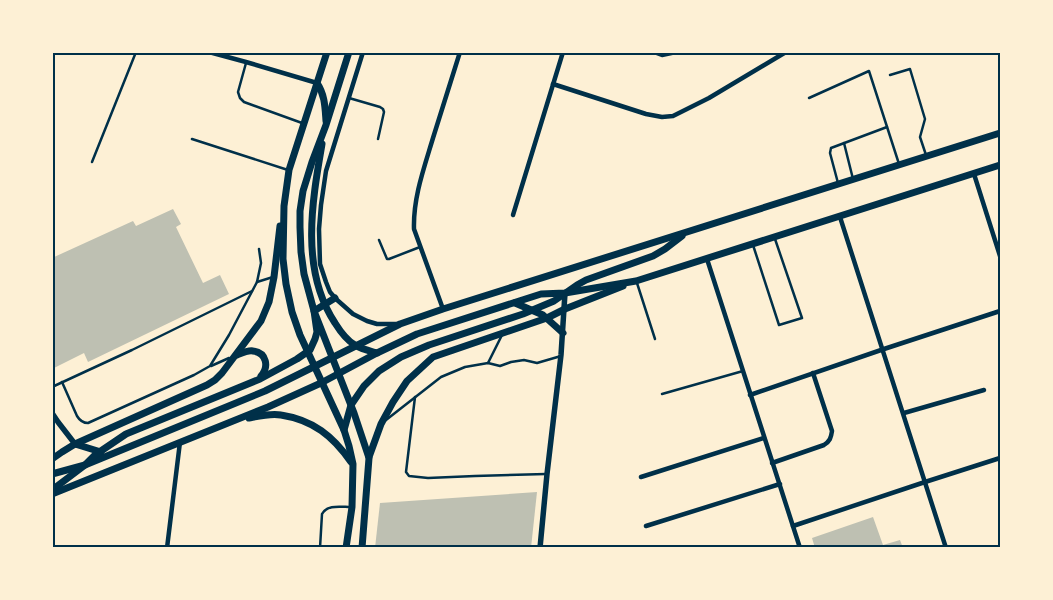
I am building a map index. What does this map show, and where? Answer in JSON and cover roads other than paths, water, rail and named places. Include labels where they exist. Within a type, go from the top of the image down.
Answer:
[{"type":"main road","points":[[52,459],[75,444],[215,380],[261,321],[269,302],[274,277],[278,236],[289,170],[327,52]]},
{"type":"main road","points":[[349,52],[315,164],[303,191],[300,211],[301,252],[304,274],[314,311],[351,405],[369,458]]},
{"type":"main road","points":[[317,83],[324,99],[326,125]]},
{"type":"main road","points":[[52,474],[85,465],[111,455],[266,391],[400,324],[1000,133]]},
{"type":"main road","points":[[315,164],[326,171]]},
{"type":"main road","points":[[315,164],[312,232],[314,267],[318,285],[330,316],[342,334],[355,346],[376,354]]},
{"type":"main road","points":[[362,548],[369,458],[381,424],[407,381],[432,357],[547,318],[636,281],[1000,165]]},
{"type":"main road","points":[[284,206],[283,259],[292,312],[321,383],[344,430],[353,464],[352,507],[346,548]]},
{"type":"main road","points":[[344,430],[351,405],[364,386],[379,371],[400,357],[429,345],[554,302],[586,280],[653,256],[686,233]]},
{"type":"main road","points":[[52,494],[268,407],[321,383],[417,334],[541,294],[566,293],[636,281]]},
{"type":"main road","points":[[314,311],[335,298]]},
{"type":"main road","points":[[514,303],[547,318],[563,333]]},
{"type":"main road","points":[[52,490],[100,451],[126,434],[260,378],[308,352],[317,332],[314,311]]},
{"type":"main road","points":[[235,356],[252,350],[261,353],[265,358],[267,366],[260,378]]},
{"type":"main road","points":[[236,419],[279,414],[306,422],[326,433],[353,464]]},
{"type":"main road","points":[[75,444],[111,455]]},
{"type":"street","points":[[209,52],[317,83]]},
{"type":"street","points":[[363,52],[326,171],[320,205],[320,264],[330,292],[353,314],[377,324],[400,324]]},
{"type":"street","points":[[443,309],[414,229],[415,203],[460,52]]},
{"type":"street","points":[[513,215],[563,52]]},
{"type":"street","points":[[654,52],[662,55],[676,52]]},
{"type":"street","points":[[553,84],[646,114],[662,117],[673,116],[709,98],[786,52]]},
{"type":"street","points":[[974,174],[1000,256]]},
{"type":"street","points":[[840,216],[946,548]]},
{"type":"street","points":[[707,259],[793,526],[799,547],[793,548]]},
{"type":"street","points":[[540,548],[566,293]]},
{"type":"street","points":[[750,395],[1000,312]]},
{"type":"street","points":[[772,463],[824,445],[829,441],[832,431],[813,373]]},
{"type":"street","points":[[904,413],[984,390]]},
{"type":"street","points":[[52,413],[75,444]]},
{"type":"street","points":[[641,477],[764,438]]},
{"type":"street","points":[[167,548],[180,442]]},
{"type":"street","points":[[793,526],[1000,458]]},
{"type":"street","points":[[646,526],[780,484]]},
{"type":"lane","points":[[92,162],[136,52]]},
{"type":"lane","points":[[246,62],[238,92],[240,98],[244,102],[304,124]]},
{"type":"lane","points":[[890,75],[910,68],[925,119],[920,137],[927,157]]},
{"type":"lane","points":[[809,98],[869,70],[899,165]]},
{"type":"lane","points":[[349,98],[383,109],[378,139]]},
{"type":"lane","points":[[838,185],[830,153],[831,148],[887,127]]},
{"type":"lane","points":[[192,139],[289,170]]},
{"type":"lane","points":[[844,143],[854,180]]},
{"type":"lane","points":[[753,245],[779,325],[802,318],[774,238]]},
{"type":"lane","points":[[379,240],[387,259],[420,247]]},
{"type":"lane","points":[[210,366],[257,282],[260,264],[259,249]]},
{"type":"lane","points":[[257,282],[274,277]]},
{"type":"lane","points":[[636,281],[655,339]]},
{"type":"lane","points":[[52,387],[253,290]]},
{"type":"lane","points":[[488,363],[504,332]]},
{"type":"lane","points":[[62,382],[80,420],[88,423],[235,356]]},
{"type":"lane","points":[[381,424],[441,377],[465,367],[488,363],[500,366],[524,360],[537,363],[561,356]]},
{"type":"lane","points":[[662,394],[743,371]]},
{"type":"lane","points":[[415,397],[406,472],[409,476],[428,478],[547,474]]},
{"type":"lane","points":[[320,548],[322,514],[324,510],[328,508],[352,507]]}]
